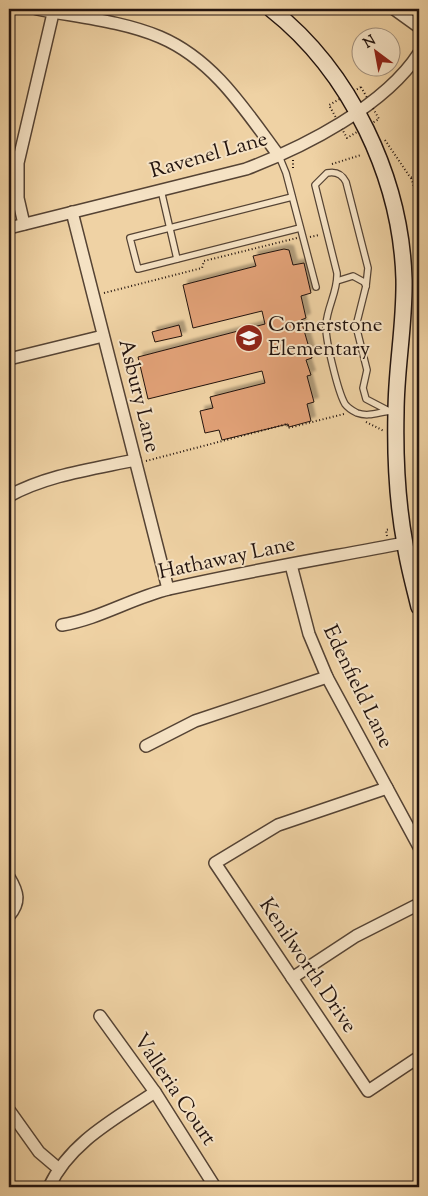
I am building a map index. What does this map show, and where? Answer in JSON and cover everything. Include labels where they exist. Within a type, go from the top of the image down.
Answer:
[{"type":"street","points":[[37,9],[54,10],[133,28],[178,46],[203,63],[224,84],[279,156]]},
{"type":"street","points":[[270,9],[310,46],[335,78],[357,112],[373,144],[389,186],[401,247],[404,279],[403,318],[392,411],[404,543],[419,607]]},
{"type":"street","points":[[394,9],[419,27]]},
{"type":"street","points":[[24,224],[18,198],[18,163],[54,10]]},
{"type":"street","name":"Ravenel Lane","points":[[9,228],[246,169],[279,156],[378,99],[396,82],[419,54]]},
{"type":"street","name":"Asbury Lane","points":[[72,212],[103,336],[140,460],[168,589]]},
{"type":"street","points":[[9,359],[103,336]]},
{"type":"street","points":[[9,496],[29,485],[47,480],[140,460]]},
{"type":"street","name":"Hathaway Lane","points":[[62,625],[85,621],[128,601],[168,589],[404,543]]},
{"type":"street","name":"Edenfield Lane","points":[[291,565],[308,634],[327,677],[387,788],[416,834],[419,847]]},
{"type":"street","points":[[146,746],[212,715],[327,677]]},
{"type":"street","name":"Kenilworth Drive","points":[[387,788],[278,825],[215,863],[368,1091],[419,1056]]},
{"type":"street","points":[[9,877],[18,898],[16,907],[9,916]]},
{"type":"street","points":[[292,978],[356,936],[419,904]]},
{"type":"street","name":"Valleria Court","points":[[100,1016],[154,1092],[215,1187]]},
{"type":"street","points":[[49,1187],[59,1169],[75,1149],[154,1092]]},
{"type":"street","points":[[9,1110],[39,1152],[59,1169]]},
{"type":"lane","points":[[279,156],[316,287]]},
{"type":"lane","points":[[332,172],[343,176],[346,182],[368,268],[366,286],[356,326],[367,370],[362,388],[366,399],[392,411],[376,415],[357,413],[348,408],[342,396],[326,332],[327,318],[337,281],[336,266],[315,185],[322,176],[332,172]]},
{"type":"lane","points":[[161,190],[177,259]]},
{"type":"lane","points":[[292,197],[130,238],[138,269],[300,228]]},
{"type":"lane","points":[[337,281],[353,276],[364,282],[366,286]]},
{"type":"path","points":[[375,122],[377,127]]},
{"type":"path","points":[[383,136],[410,177],[419,198],[417,234],[419,246]]},
{"type":"path","points":[[410,177],[419,180]]},
{"type":"path","points":[[104,293],[202,268],[204,262],[303,236]]},
{"type":"path","points":[[140,460],[287,424],[288,428],[348,413]]},
{"type":"building","points":[[284,249],[289,250],[293,265],[304,263],[311,293],[301,296],[306,318],[301,320],[312,358],[306,360],[311,375],[307,376],[314,402],[307,404],[311,421],[289,427],[288,424],[222,440],[219,430],[205,433],[200,411],[213,408],[210,397],[265,383],[262,371],[148,399],[138,357],[265,324],[262,311],[193,328],[183,285],[256,266],[253,256]]},
{"type":"building","points":[[179,325],[182,336],[155,342],[152,332]]},
{"type":"place","name":"Cornerstone Elementary","points":[[249,338]]}]
